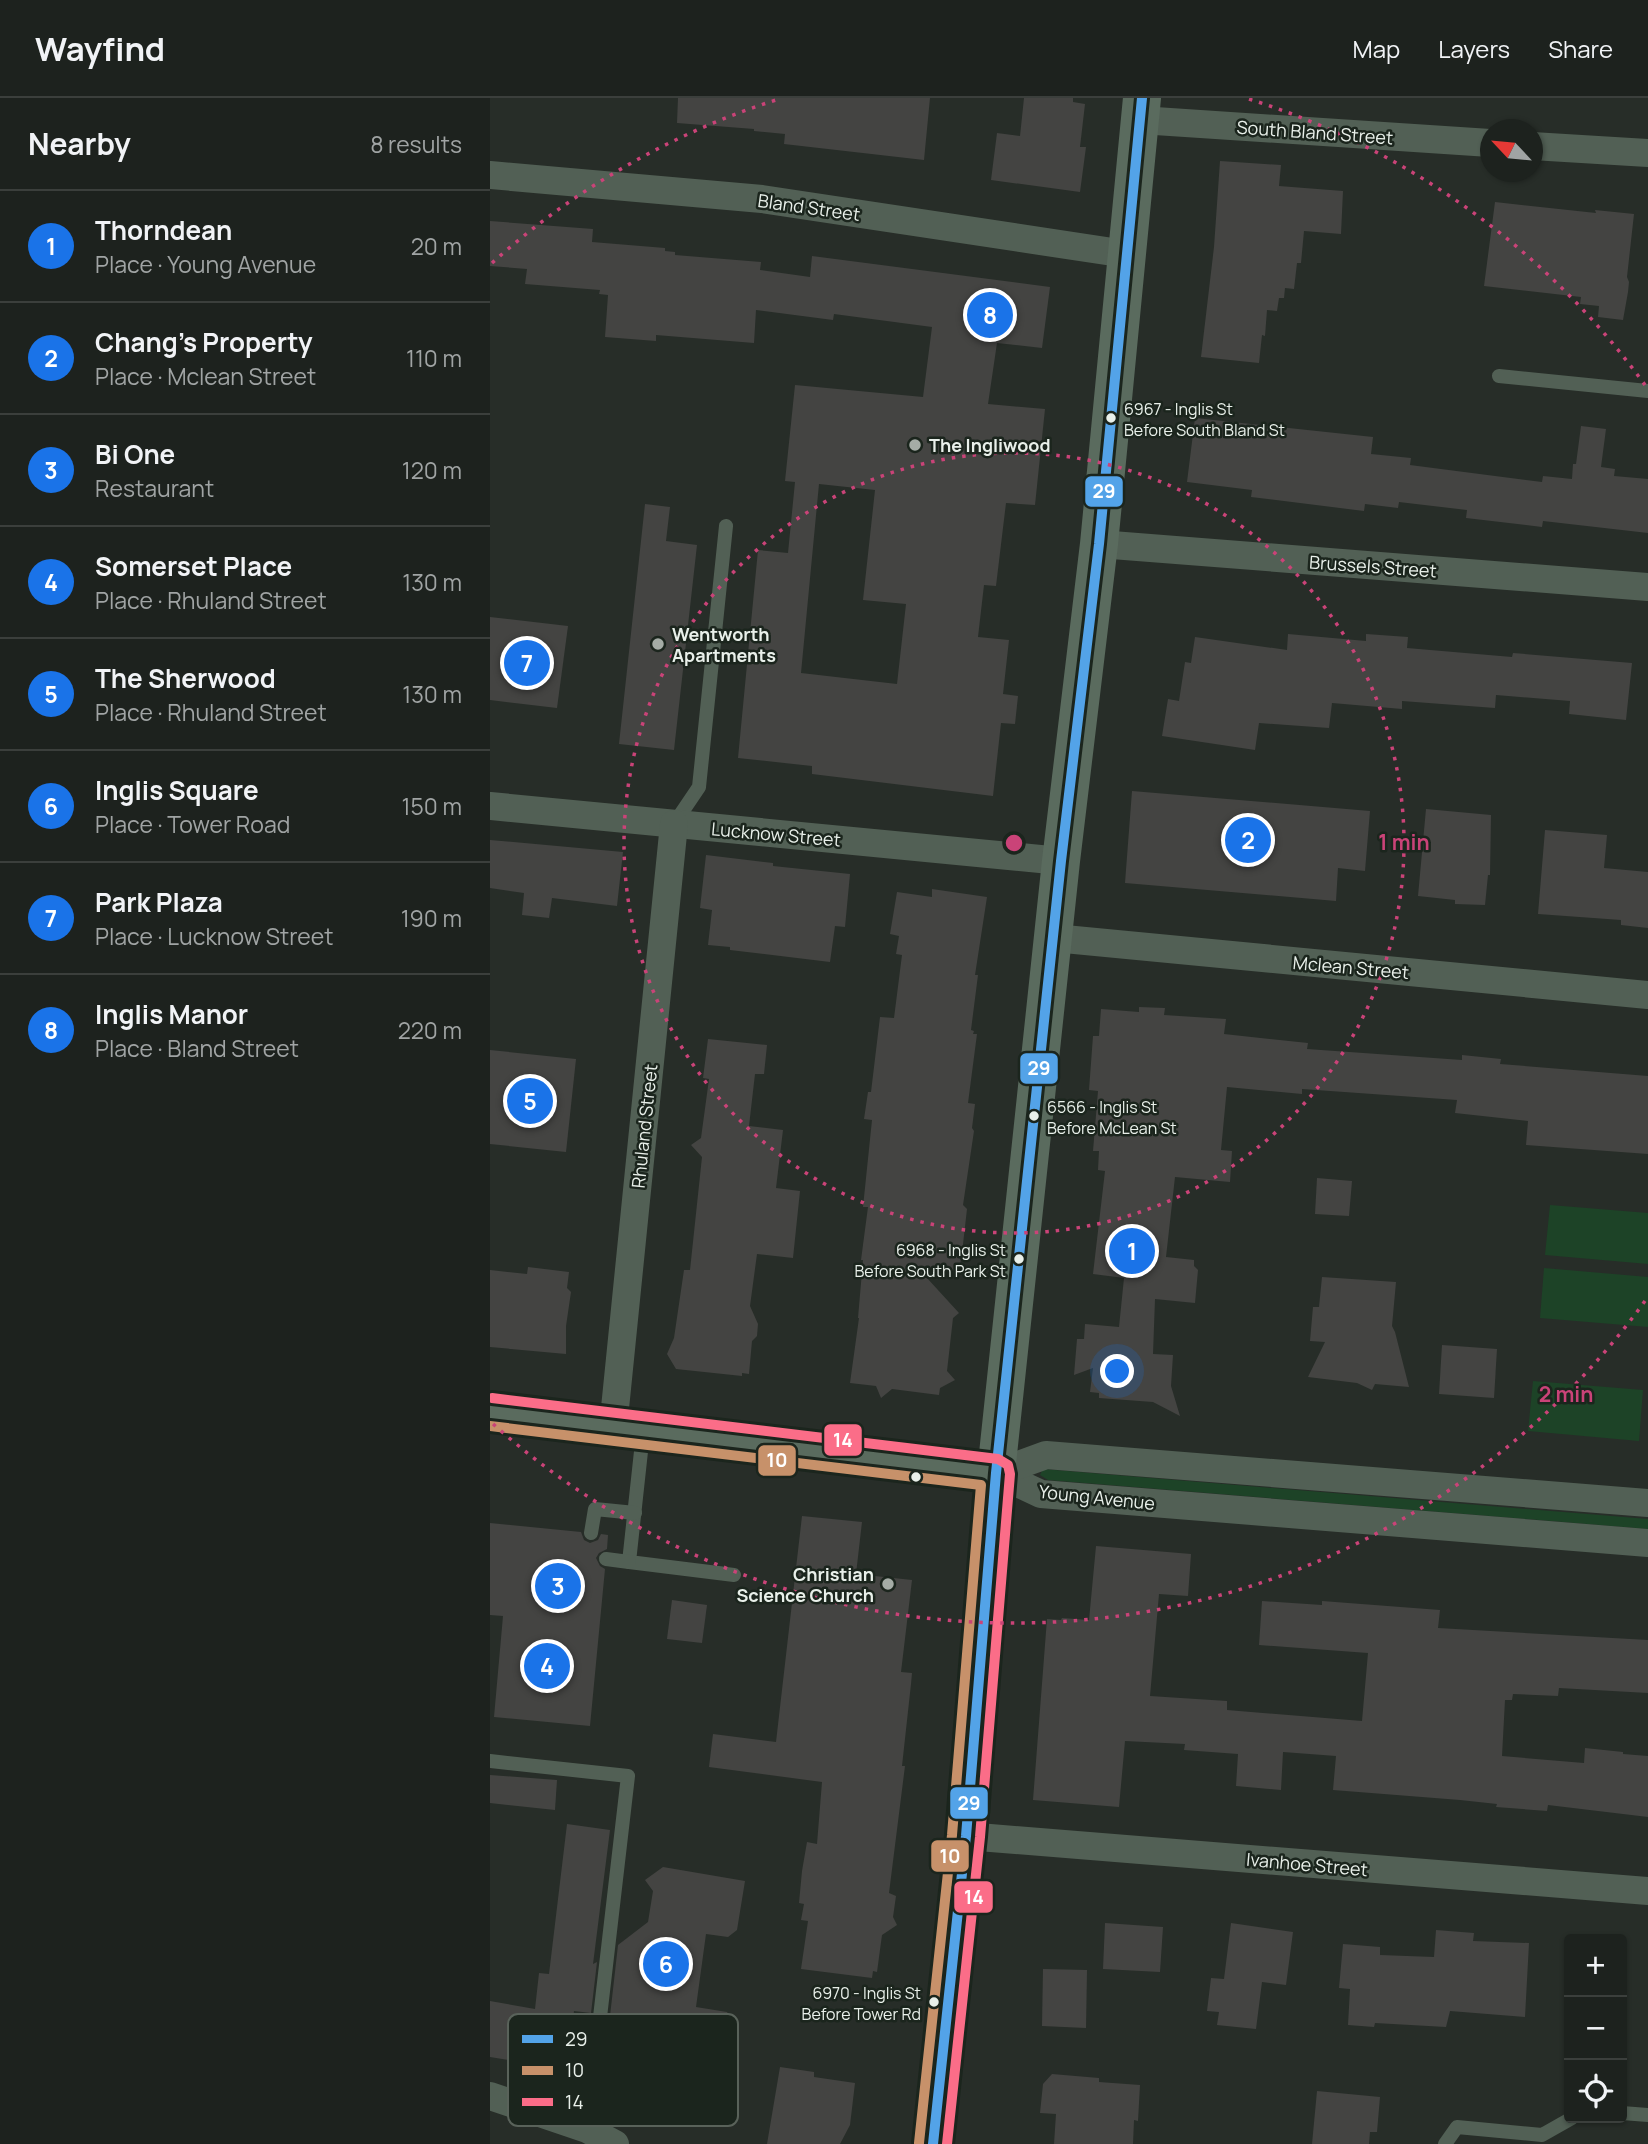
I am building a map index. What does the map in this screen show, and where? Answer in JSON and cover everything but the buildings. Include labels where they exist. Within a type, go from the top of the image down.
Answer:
[{"type":"street","name":"South Bland Street","points":[[1141,109],[1480,142]]},
{"type":"street","points":[[933,2144],[966,1836],[996,1473],[1061,861],[1099,544],[1141,109]]},
{"type":"street","points":[[1543,147],[1648,153]]},
{"type":"street","name":"Bland Street","points":[[490,174],[762,199],[1126,254]]},
{"type":"street","name":"Brussels Street","points":[[1099,544],[1648,587]]},
{"type":"street","name":"Lucknow Street","points":[[490,806],[1061,861]]},
{"type":"street","name":"Rhuland Street","points":[[629,1430],[674,824]]},
{"type":"street","name":"Mclean Street","points":[[1054,938],[1648,995]]},
{"type":"street","points":[[490,1412],[996,1473]]},
{"type":"street","name":"Young Avenue","points":[[996,1473],[1046,1454],[1648,1503]]},
{"type":"street","name":"Young Avenue","points":[[996,1473],[1041,1494],[1648,1544]]},
{"type":"street","name":"Ivanhoe Street","points":[[966,1836],[1648,1891]]},
{"type":"street","points":[[490,2096],[508,2102]]},
{"type":"street","points":[[578,2126],[615,2144]]},
{"type":"lane","points":[[1499,376],[1648,391]]},
{"type":"lane","points":[[674,824],[699,787],[726,526]]},
{"type":"lane","points":[[629,1430],[635,1513],[629,1562]]},
{"type":"lane","points":[[591,1533],[594,1509],[635,1513]]},
{"type":"lane","points":[[606,1559],[734,1575]]},
{"type":"lane","points":[[490,1761],[628,1776],[600,2014]]},
{"type":"lane","points":[[1627,2113],[1648,2115]]},
{"type":"lane","points":[[1445,2144],[1457,2127],[1542,2140],[1565,2123]]},
{"type":"green space","points":[[1550,1205],[1648,1213],[1648,1264],[1545,1255]]},
{"type":"green space","points":[[1544,1268],[1648,1277],[1648,1327],[1540,1318]]},
{"type":"green space","points":[[1533,1381],[1643,1390],[1639,1441],[1528,1431]]},
{"type":"green space","points":[[1043,1469],[1648,1519],[1648,1529],[1048,1480],[1040,1475]]},
{"type":"transit line","name":"29","points":[[933,2144],[966,1836],[996,1473],[1061,861],[1099,544],[1142,98]]},
{"type":"transit line","name":"14","points":[[492,1398],[998,1459],[1008,1465],[1010,1474],[980,1837],[947,2144]]},
{"type":"transit line","name":"10","points":[[490,1426],[981,1485],[952,1835],[919,2143]]},
{"type":"place","name":"Inglis Manor","points":[[990,315]]},
{"type":"place","name":"6967 - Inglis St Before South Bland St","points":[[1111,418]]},
{"type":"place","name":"The Ingliwood","points":[[915,445]]},
{"type":"place","name":"Wentworth Apartments","points":[[658,644]]},
{"type":"place","name":"Park Plaza","points":[[527,663]]},
{"type":"place","name":"Chang’s Property","points":[[1248,840]]},
{"type":"place","name":"The Sherwood","points":[[530,1101]]},
{"type":"place","name":"6566 - Inglis St Before McLean St","points":[[1034,1116]]},
{"type":"place","name":"Thorndean","points":[[1132,1251]]},
{"type":"place","name":"6968 - Inglis St Before South Park St","points":[[1019,1259]]},
{"type":"place","name":"Christian Science Church","points":[[888,1584]]},
{"type":"place","name":"Bi One","points":[[558,1586]]},
{"type":"place","name":"Somerset Place","points":[[547,1666]]},
{"type":"place","name":"Inglis Square","points":[[666,1964]]},
{"type":"place","name":"6970 - Inglis St Before Tower Rd","points":[[934,2002]]}]
